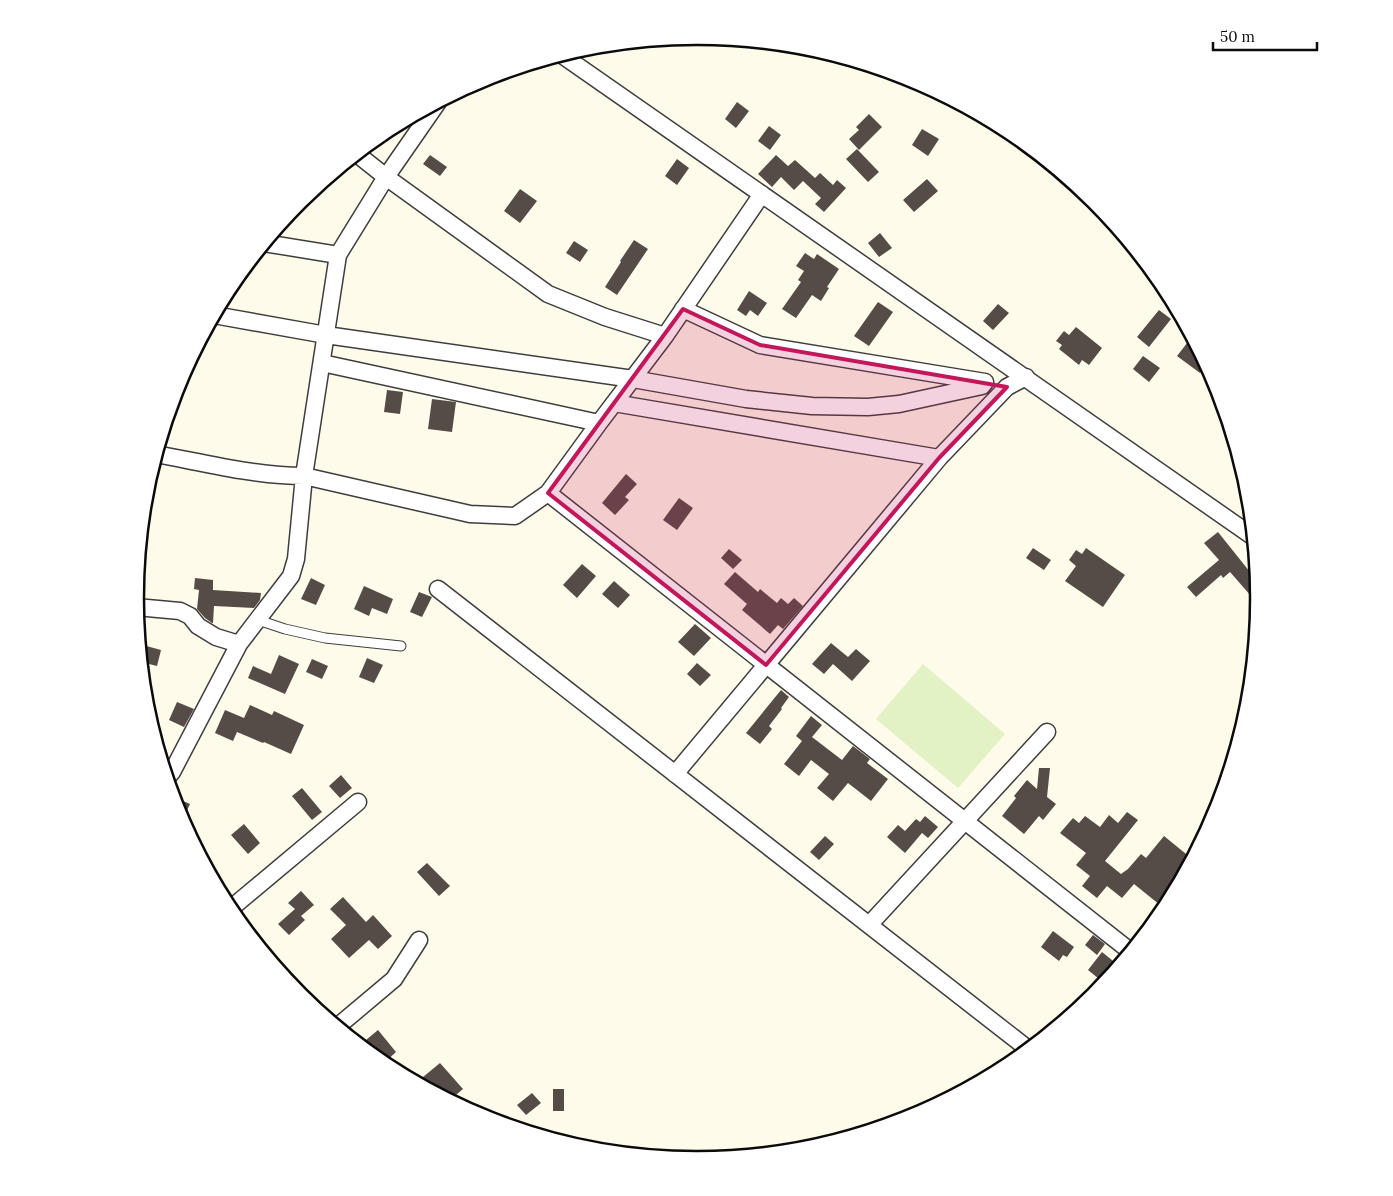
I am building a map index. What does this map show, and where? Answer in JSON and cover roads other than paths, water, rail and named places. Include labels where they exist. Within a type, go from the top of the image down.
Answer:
[{"type":"street","points":[[570,60],[1245,531]]},
{"type":"street","points":[[171,769],[239,644],[291,576],[296,559],[304,476],[338,255],[386,177],[430,114]]},
{"type":"street","points":[[362,158],[548,294],[605,317],[665,336]]},
{"type":"street","points":[[162,455],[282,476],[304,476],[470,514],[515,516],[548,493],[665,336],[762,194]]},
{"type":"street","points":[[272,244],[338,255]]},
{"type":"street","points":[[683,309],[760,345],[1007,387]]},
{"type":"street","points":[[221,316],[326,335],[633,378],[746,399],[812,406],[868,407],[899,404],[982,386],[985,382]]},
{"type":"street","points":[[322,363],[599,423]]},
{"type":"street","points":[[675,774],[939,458],[1007,387],[1026,377]]},
{"type":"street","points":[[614,403],[939,458]]},
{"type":"street","points":[[548,493],[1125,947]]},
{"type":"street","points":[[438,589],[1022,1045]]},
{"type":"street","points":[[144,608],[180,611],[190,616],[198,626],[216,637],[239,644]]},
{"type":"street","points":[[869,925],[1047,732]]},
{"type":"street","points":[[236,904],[358,802]]},
{"type":"street","points":[[342,1022],[394,979],[419,940]]},
{"type":"lane","points":[[258,620],[285,629],[325,638],[401,646]]}]
